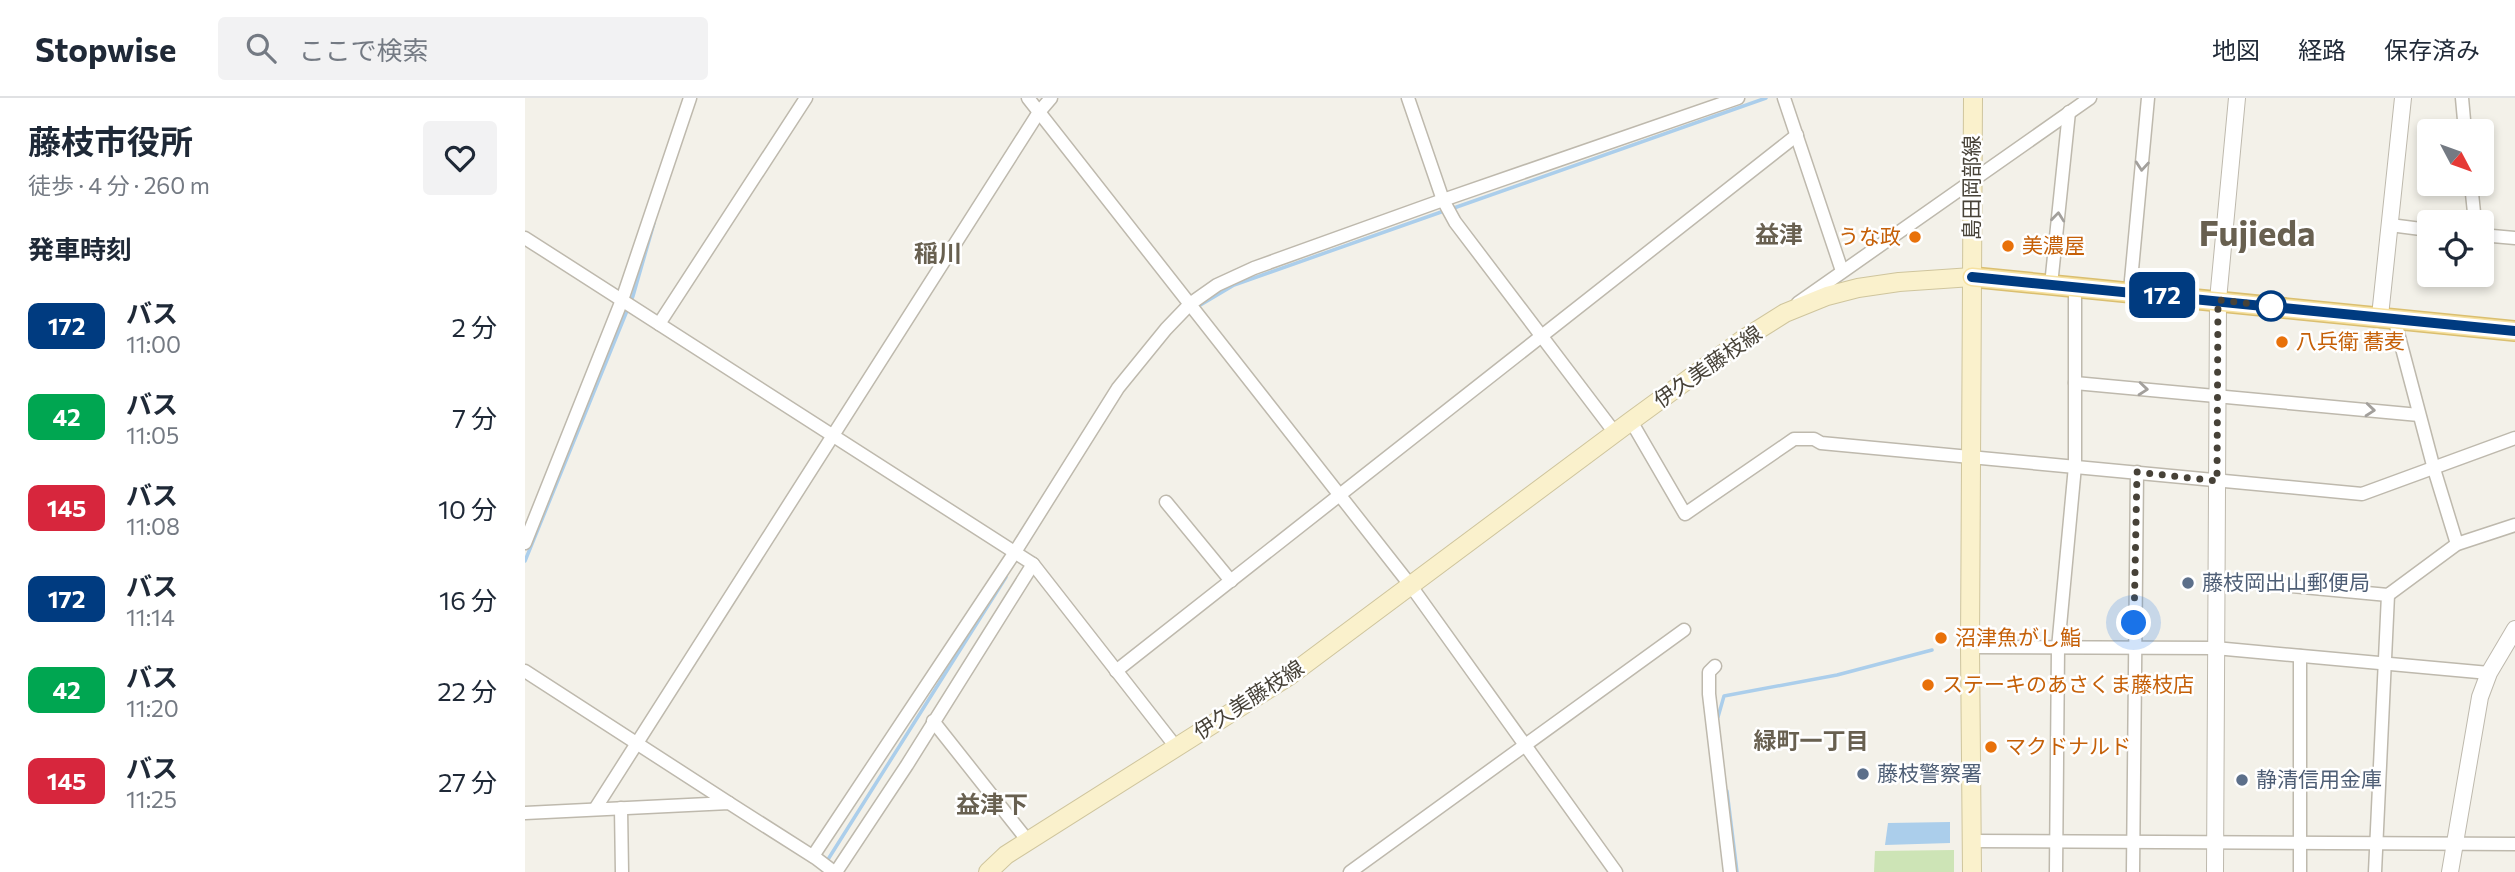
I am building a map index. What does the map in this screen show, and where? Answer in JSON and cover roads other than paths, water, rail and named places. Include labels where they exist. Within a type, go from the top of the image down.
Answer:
[{"type":"main road","name":"島田岡部線","points":[[1972,277],[1973,98]]},
{"type":"main road","points":[[1972,872],[1972,277],[2515,331]]},
{"type":"main road","name":"伊久美藤枝線","points":[[988,872],[1006,855],[1289,676],[1631,421],[1742,340],[1785,313],[1827,296],[1858,288],[1972,277]]},
{"type":"street","points":[[525,543],[622,300],[690,98]]},
{"type":"street","points":[[659,324],[806,98]]},
{"type":"street","points":[[1028,98],[1411,586],[1616,872]]},
{"type":"street","points":[[595,809],[1039,112],[1051,98]]},
{"type":"street","points":[[1408,98],[1443,200],[1455,222],[1615,433]]},
{"type":"street","points":[[815,857],[1118,388],[1190,304],[1217,285],[1254,268],[1738,98]]},
{"type":"street","points":[[1784,98],[1842,271]]},
{"type":"street","points":[[1785,313],[2090,98]]},
{"type":"street","points":[[2130,291],[2148,98]]},
{"type":"street","points":[[2215,872],[2218,300],[2237,98]]},
{"type":"street","points":[[2403,98],[2391,225],[2387,317],[2457,544]]},
{"type":"street","points":[[2462,98],[2464,119]]},
{"type":"street","points":[[2051,285],[2069,112]]},
{"type":"street","points":[[1116,671],[1797,135]]},
{"type":"street","points":[[2391,225],[2417,228]]},
{"type":"street","points":[[2494,236],[2515,238]]},
{"type":"street","points":[[525,238],[1033,564],[1176,747]]},
{"type":"street","points":[[2056,872],[2058,648],[2075,466],[2075,287]]},
{"type":"street","points":[[2075,383],[2419,415]]},
{"type":"street","points":[[1631,421],[1685,514],[1794,439],[2362,494],[2515,438]]},
{"type":"street","points":[[2133,872],[2137,472]]},
{"type":"street","points":[[1165,502],[1231,581]]},
{"type":"street","points":[[2216,579],[2388,596],[2457,544],[2515,525]]},
{"type":"street","points":[[525,671],[835,872],[1033,564]]},
{"type":"street","points":[[2375,872],[2388,596]]},
{"type":"street","points":[[1350,872],[1684,629]]},
{"type":"street","points":[[2450,872],[2480,697],[2489,673],[2515,629]]},
{"type":"street","points":[[1970,647],[2215,648],[2489,673]]},
{"type":"street","points":[[2300,872],[2301,656]]},
{"type":"street","points":[[1715,666],[1709,672],[1709,694],[1730,872]]},
{"type":"street","points":[[933,721],[1028,841]]},
{"type":"street","points":[[525,813],[729,803]]},
{"type":"street","points":[[621,808],[622,872]]},
{"type":"street","points":[[1972,841],[2515,844]]},
{"type":"water","points":[[1950,822],[1950,843],[1885,845],[1888,823]]},
{"type":"waterway","points":[[1451,209],[1766,98]]},
{"type":"waterway","points":[[1197,307],[1234,285],[1444,211]]},
{"type":"waterway","points":[[525,561],[633,296],[654,223]]},
{"type":"waterway","points":[[827,861],[1006,577]]},
{"type":"waterway","points":[[1718,717],[1724,696],[1837,675],[1932,650]]},
{"type":"waterway","points":[[1727,791],[1737,872]]},
{"type":"place","name":"うな政","points":[[1915,237]]},
{"type":"place","name":"美濃屋","points":[[2008,246]]},
{"type":"place","name":"八兵衛 蕎麦","points":[[2282,342]]},
{"type":"place","name":"藤枝岡出山郵便局","points":[[2188,583]]},
{"type":"place","name":"沼津魚がし鮨","points":[[1941,638]]},
{"type":"place","name":"ステーキのあさくま藤枝店","points":[[1928,685]]},
{"type":"place","name":"マクドナルド","points":[[1991,747]]},
{"type":"place","name":"藤枝警察署","points":[[1863,774]]},
{"type":"place","name":"静清信用金庫","points":[[2242,780]]},
{"type":"district","name":"Fujieda","points":[[2257,234]]},
{"type":"district","name":"益津","points":[[1779,235]]},
{"type":"district","name":"稲川","points":[[938,254]]},
{"type":"district","name":"緑町一丁目","points":[[1811,741]]},
{"type":"district","name":"益津下","points":[[992,805]]}]
